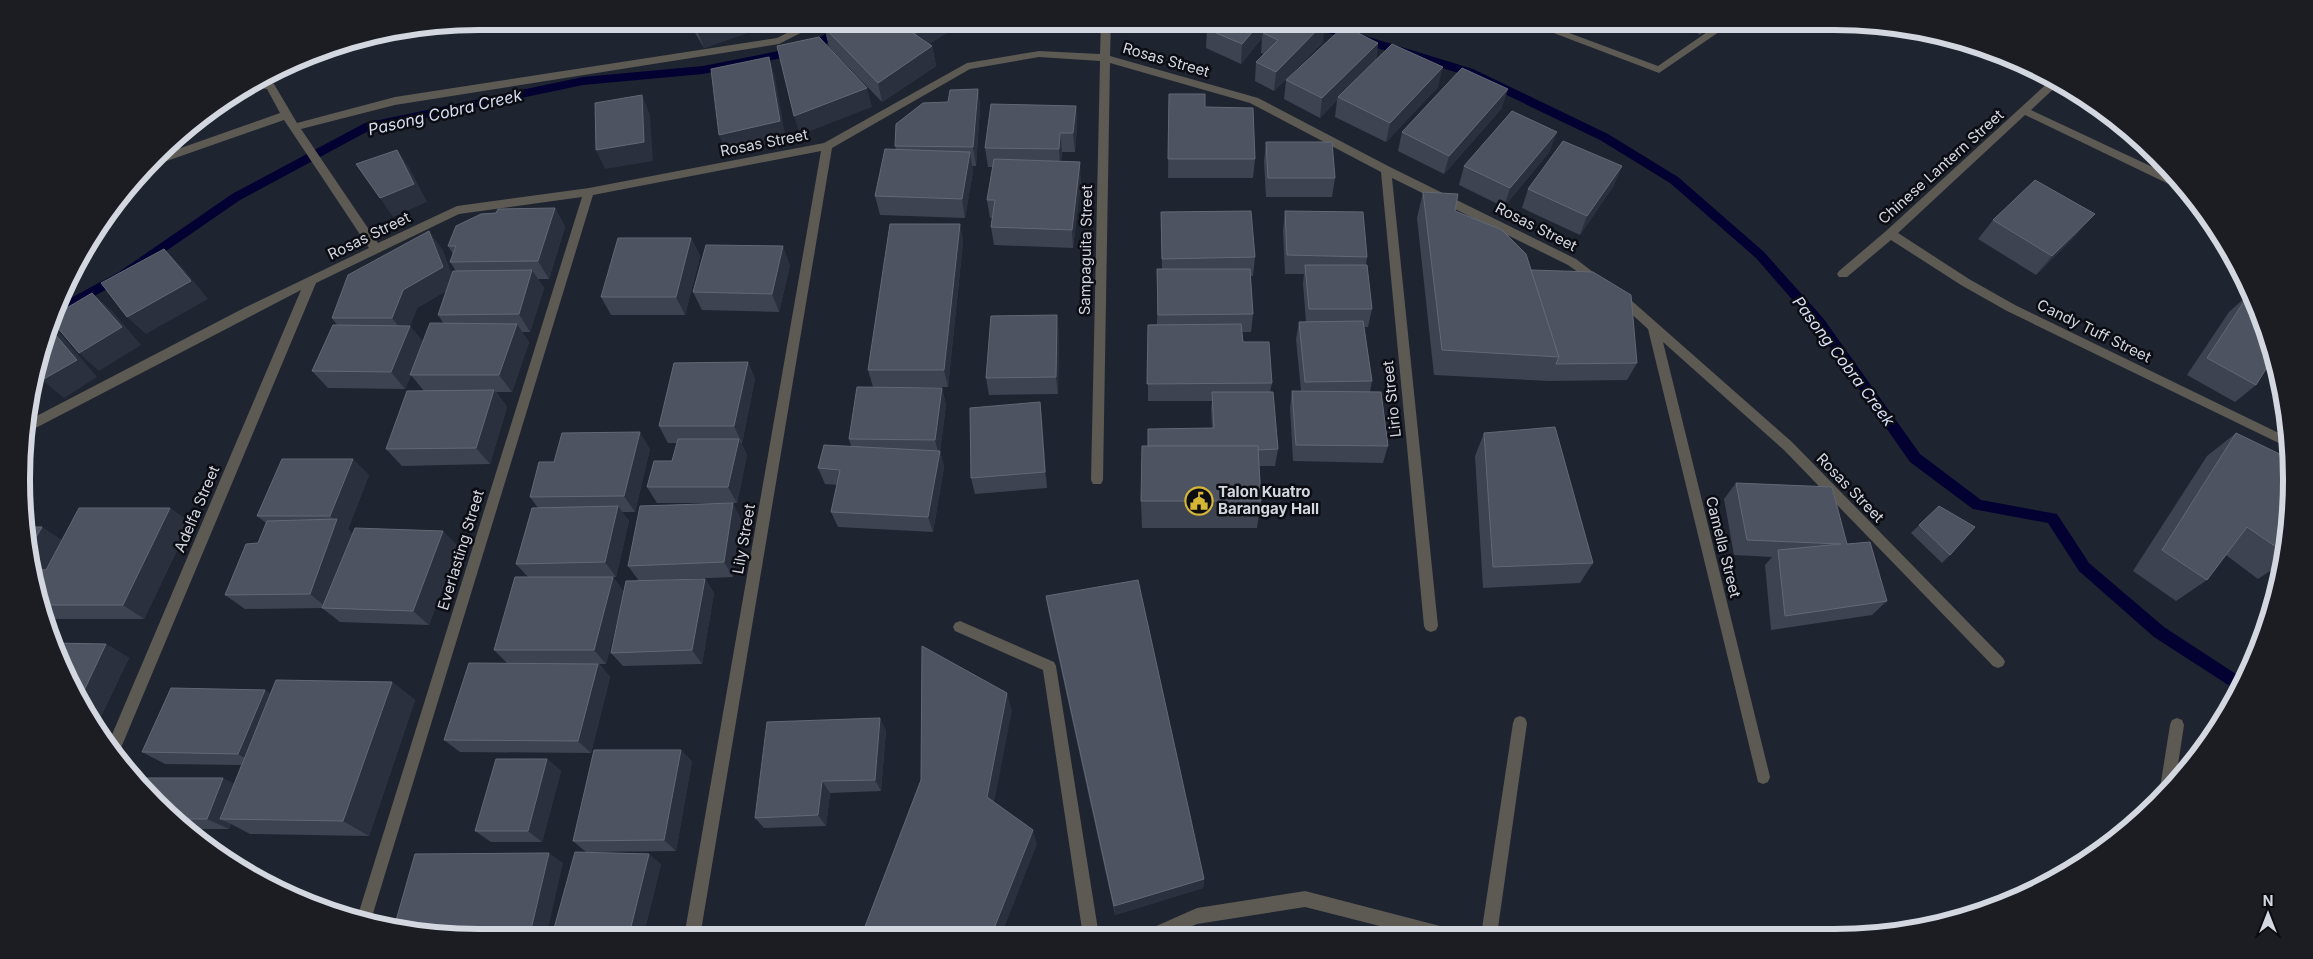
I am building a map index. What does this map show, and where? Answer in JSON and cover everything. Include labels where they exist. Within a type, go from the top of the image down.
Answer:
[{"type":"street","points":[[295,127],[395,101],[779,40],[800,30]]},
{"type":"street","name":"Sampaguita Street","points":[[1097,480],[1106,30]]},
{"type":"street","points":[[1550,30],[1659,70],[1717,30]]},
{"type":"street","name":"Rosas Street","points":[[34,424],[248,311],[457,210],[589,192],[827,146],[967,66],[1039,54],[1104,58],[1254,100],[1386,170],[1572,262],[1618,295],[1788,446],[1998,662]]},
{"type":"street","points":[[264,85],[270,86],[286,115],[304,139],[376,249]]},
{"type":"street","name":"Chinese Lantern Street","points":[[1843,274],[1890,234],[2051,86]]},
{"type":"street","points":[[2025,111],[2166,178]]},
{"type":"street","points":[[168,156],[286,115]]},
{"type":"street","name":"Lily Street","points":[[693,929],[827,146]]},
{"type":"street","name":"Lirio Street","points":[[1386,170],[1431,626]]},
{"type":"street","name":"Everlasting Street","points":[[365,914],[589,192]]},
{"type":"street","name":"Candy Tuff Street","points":[[1890,234],[1965,282],[2011,308],[2281,440]]},
{"type":"street","name":"Adelfa Street","points":[[116,743],[311,281]]},
{"type":"street","name":"Camella Street","points":[[1653,326],[1762,777]]},
{"type":"street","points":[[960,627],[1050,666],[1090,929]]},
{"type":"street","points":[[1490,929],[1520,723]]},
{"type":"street","points":[[2168,779],[2177,724]]},
{"type":"street","points":[[1166,929],[1196,916],[1305,899],[1421,929]]},
{"type":"building","points":[[827,30],[908,30],[932,46],[878,83]]},
{"type":"building","points":[[1209,30],[1254,30],[1242,44]]},
{"type":"building","points":[[1266,30],[1317,30],[1276,72],[1256,62],[1278,40],[1263,33]]},
{"type":"building","points":[[1340,30],[1352,30],[1378,43],[1322,98],[1286,80]]},
{"type":"building","points":[[819,37],[867,88],[794,116],[777,46]]},
{"type":"building","points":[[1392,44],[1443,67],[1390,123],[1338,97]]},
{"type":"building","points":[[769,57],[780,121],[719,135],[711,69]]},
{"type":"building","points":[[1462,68],[1508,89],[1449,156],[1402,132]]},
{"type":"building","points":[[978,89],[973,147],[895,146],[896,124],[923,103],[948,102],[950,90]]},
{"type":"building","points":[[1169,94],[1205,94],[1205,107],[1253,108],[1255,159],[1168,159]]},
{"type":"building","points":[[642,95],[644,142],[596,150],[595,103]]},
{"type":"building","points":[[991,104],[1076,106],[1073,133],[1060,133],[1059,149],[985,148]]},
{"type":"building","points":[[1512,111],[1557,132],[1510,188],[1464,166]]},
{"type":"building","points":[[1563,141],[1622,166],[1587,216],[1528,189]]},
{"type":"building","points":[[1266,142],[1332,142],[1335,178],[1268,178]]},
{"type":"building","points":[[885,149],[970,152],[962,199],[875,196]]},
{"type":"building","points":[[397,150],[414,184],[380,198],[356,164]]},
{"type":"building","points":[[994,159],[1080,162],[1072,230],[991,227],[995,200],[987,200]]},
{"type":"building","points":[[2035,180],[2095,214],[2052,256],[1993,220]]},
{"type":"building","points":[[1423,192],[1458,194],[1455,211],[1502,230],[1526,254],[1559,357],[1442,350]]},
{"type":"building","points":[[555,208],[538,261],[450,262],[456,246],[448,246],[456,226],[481,214],[496,213],[498,209]]},
{"type":"building","points":[[1251,211],[1255,257],[1162,259],[1161,212]]},
{"type":"building","points":[[1285,211],[1363,212],[1367,257],[1287,255]]},
{"type":"building","points":[[890,224],[960,224],[944,370],[868,370]]},
{"type":"building","points":[[429,231],[443,267],[403,290],[392,318],[332,318],[348,275]]},
{"type":"building","points":[[618,238],[691,238],[676,297],[601,297]]},
{"type":"building","points":[[706,245],[783,246],[772,294],[693,292]]},
{"type":"building","points":[[164,249],[191,281],[127,317],[101,283]]},
{"type":"building","points":[[1305,265],[1367,265],[1372,309],[1309,309]]},
{"type":"building","points":[[1157,269],[1250,269],[1253,314],[1158,315]]},
{"type":"building","points":[[532,270],[519,314],[438,315],[453,271]]},
{"type":"building","points":[[1531,270],[1593,272],[1631,295],[1637,363],[1556,364],[1559,357]]},
{"type":"building","points":[[92,293],[122,327],[79,353],[57,327],[63,310]]},
{"type":"building","points":[[2245,299],[2268,365],[2256,385],[2207,358]]},
{"type":"building","points":[[1057,315],[1056,377],[986,378],[991,316]]},
{"type":"building","points":[[1363,321],[1372,381],[1305,382],[1299,322]]},
{"type":"building","points":[[430,323],[517,324],[499,375],[410,375]]},
{"type":"building","points":[[1241,324],[1243,342],[1269,342],[1272,383],[1147,384],[1148,325]]},
{"type":"building","points":[[333,325],[410,326],[391,372],[312,371]]},
{"type":"building","points":[[54,334],[77,360],[42,380],[45,363]]},
{"type":"building","points":[[748,362],[734,426],[659,426],[674,363]]},
{"type":"building","points":[[857,387],[942,388],[935,440],[849,439]]},
{"type":"building","points":[[494,390],[476,448],[386,449],[407,391]]},
{"type":"building","points":[[1292,391],[1381,392],[1388,446],[1296,445]]},
{"type":"building","points":[[1212,392],[1273,392],[1278,449],[1258,450],[1258,446],[1148,446],[1148,429],[1214,428]]},
{"type":"building","points":[[1040,402],[1045,472],[971,478],[970,408]]},
{"type":"building","points":[[1555,427],[1593,563],[1493,567],[1484,433]]},
{"type":"building","points":[[640,432],[624,496],[530,497],[539,462],[554,462],[562,433]]},
{"type":"building","points":[[2236,433],[2282,455],[2282,509],[2277,548],[2247,527],[2207,580],[2162,550]]},
{"type":"building","points":[[678,439],[739,439],[728,487],[647,487],[654,461],[672,461]]},
{"type":"building","points":[[824,445],[940,451],[928,517],[831,512],[840,470],[818,468]]},
{"type":"building","points":[[1142,446],[1258,446],[1261,501],[1141,501]]},
{"type":"building","points":[[282,459],[353,459],[330,516],[257,516]]},
{"type":"building","points":[[1736,483],[1832,487],[1847,544],[1870,542],[1887,601],[1785,616],[1778,550],[1841,544],[1747,540]]},
{"type":"building","points":[[733,503],[724,562],[628,566],[640,506]]},
{"type":"building","points":[[618,506],[605,562],[516,564],[532,508]]},
{"type":"building","points":[[1939,506],[1975,527],[1950,555],[1919,525]]},
{"type":"building","points":[[79,508],[170,508],[123,605],[48,605],[40,569],[46,570]]},
{"type":"building","points":[[337,519],[310,594],[225,595],[246,544],[258,543],[267,521]]},
{"type":"building","points":[[33,527],[42,527],[34,540]]},
{"type":"building","points":[[355,528],[443,531],[413,611],[322,608]]},
{"type":"building","points":[[515,577],[613,577],[594,650],[494,650]]},
{"type":"building","points":[[705,579],[692,650],[611,653],[626,581]]},
{"type":"building","points":[[1138,580],[1204,879],[1114,906],[1046,596]]},
{"type":"building","points":[[61,643],[106,644],[83,692]]},
{"type":"building","points":[[922,646],[1007,693],[987,797],[1033,830],[994,929],[864,929],[921,780]]},
{"type":"building","points":[[469,663],[598,664],[578,741],[444,740]]},
{"type":"building","points":[[276,680],[392,682],[343,821],[220,819]]},
{"type":"building","points":[[171,688],[265,690],[238,754],[142,752]]},
{"type":"building","points":[[880,718],[875,780],[822,781],[818,815],[755,818],[767,722]]},
{"type":"building","points":[[594,750],[681,750],[664,840],[573,841]]},
{"type":"building","points":[[496,759],[547,759],[528,831],[475,831]]},
{"type":"building","points":[[144,778],[223,778],[207,819],[185,819]]},
{"type":"building","points":[[575,852],[649,854],[630,929],[554,929]]},
{"type":"building","points":[[549,853],[531,929],[450,928],[396,921],[415,854]]},
{"type":"waterway","name":"Pasong Cobra Creek","points":[[64,308],[123,275],[236,197],[369,126],[583,81],[703,70],[812,48],[829,37],[834,30]]},
{"type":"waterway","name":"Pasong Cobra Creek","points":[[1332,30],[1469,72],[1604,137],[1674,180],[1760,255],[1819,322],[1915,458],[1978,505],[2052,518],[2084,567],[2159,632],[2235,681]]},
{"type":"place","name":"Talon Kuatro Barangay Hall","points":[[1199,501]]}]
